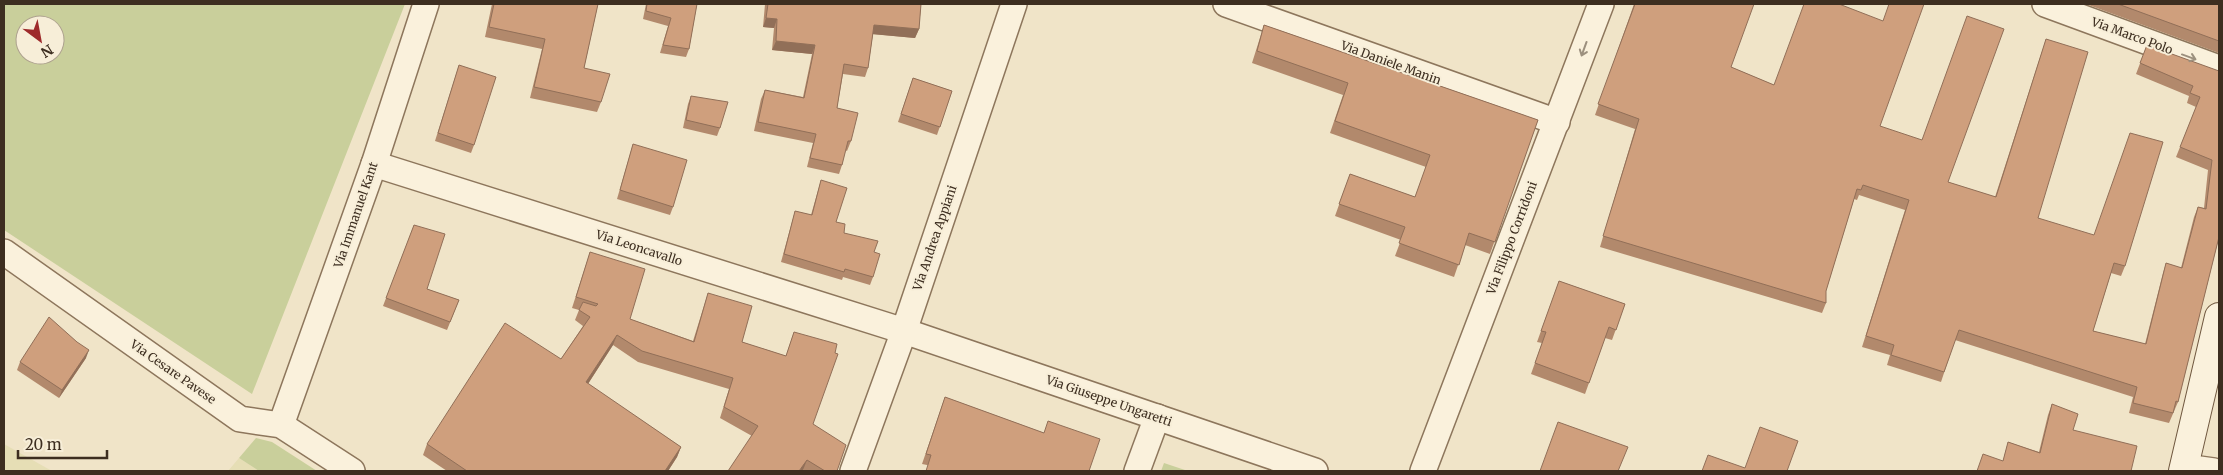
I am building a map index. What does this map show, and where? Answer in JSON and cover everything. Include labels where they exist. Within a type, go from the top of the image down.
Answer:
[{"type":"main road","points":[[2184,469],[2219,317]]},
{"type":"street","name":"Via Immanuel Kant","points":[[281,425],[374,164],[426,4]]},
{"type":"street","name":"Via Andrea Appiani","points":[[853,471],[904,331],[1014,4]]},
{"type":"street","name":"Via Daniele Manin","points":[[1226,4],[1557,122]]},
{"type":"street","name":"Via Filippo Corridoni","points":[[1423,471],[1601,4]]},
{"type":"street","name":"Via Marco Polo","points":[[2045,4],[2219,68]]},
{"type":"street","name":"Via Leoncavallo","points":[[374,164],[904,331]]},
{"type":"street","name":"Via Cesare Pavese","points":[[4,252],[240,419],[281,425],[352,471]]},
{"type":"street","name":"Via Giuseppe Ungaretti","points":[[904,331],[1315,471]]},
{"type":"street","points":[[1137,471],[1157,417]]},
{"type":"street","points":[[2184,469],[2214,471]]},
{"type":"shaded area","points":[[4,444],[52,471],[4,471]]},
{"type":"shaded area","points":[[239,458],[259,471],[228,471]]},
{"type":"green space","points":[[4,4],[405,4],[252,394],[4,230]]},
{"type":"green space","points":[[256,438],[272,442],[317,471],[259,471],[239,458]]},
{"type":"green space","points":[[1164,463],[1188,471],[1161,471]]},
{"type":"building","points":[[494,4],[598,4],[584,68],[610,74],[601,102],[534,87],[545,39],[489,27]]},
{"type":"building","points":[[647,4],[697,4],[689,49],[663,45],[671,18],[646,11]]},
{"type":"building","points":[[768,4],[921,4],[919,29],[874,25],[868,68],[844,64],[837,108],[858,113],[851,141],[848,141],[842,165],[810,158],[816,134],[758,122],[765,90],[804,98],[815,45],[776,41],[777,19],[766,18]]},
{"type":"building","points":[[1635,4],[1754,4],[1731,67],[1774,85],[1804,4],[1839,4],[1883,21],[1889,4],[1924,4],[1880,126],[1922,140],[1967,16],[2004,29],[1948,182],[1996,197],[2046,39],[2088,52],[2038,218],[2094,235],[2130,133],[2163,142],[2125,266],[2114,263],[2093,331],[2146,344],[2166,263],[2182,268],[2198,207],[2206,209],[2212,160],[2180,147],[2200,97],[2190,93],[2193,86],[2140,63],[2147,45],[2219,71],[2219,237],[2178,402],[2176,401],[2173,413],[2133,403],[2137,387],[1959,330],[1944,372],[1891,355],[1894,345],[1866,336],[1909,200],[1863,185],[1861,190],[1857,189],[1826,291],[1826,303],[1603,236],[1639,119],[1598,104]]},
{"type":"building","points":[[2118,4],[2219,4],[2219,41]]},
{"type":"building","points":[[1264,25],[1538,120],[1495,242],[1469,233],[1459,265],[1399,243],[1405,227],[1339,204],[1350,174],[1415,197],[1430,155],[1335,121],[1348,83],[1257,51]]},
{"type":"building","points":[[459,65],[496,77],[474,145],[438,133]]},
{"type":"building","points":[[913,78],[952,91],[940,127],[901,114]]},
{"type":"building","points":[[691,96],[728,102],[720,128],[686,120]]},
{"type":"building","points":[[633,144],[687,160],[673,207],[620,190]]},
{"type":"building","points":[[821,180],[847,188],[836,222],[845,224],[844,233],[878,241],[874,252],[880,254],[873,277],[845,269],[844,272],[784,254],[795,211],[812,215]]},
{"type":"building","points":[[414,225],[445,234],[427,289],[459,300],[450,322],[386,298]]},
{"type":"building","points":[[590,252],[645,269],[630,319],[694,342],[708,293],[752,306],[742,342],[786,356],[794,332],[837,344],[835,353],[838,354],[813,424],[846,445],[837,471],[825,471],[807,460],[799,471],[728,471],[758,426],[724,407],[733,378],[642,351],[617,335],[586,382],[681,447],[665,471],[467,471],[427,444],[505,323],[561,359],[590,317],[579,310],[583,302],[596,306],[598,304],[576,297]]},
{"type":"building","points":[[1559,281],[1625,304],[1616,330],[1609,327],[1589,383],[1535,363],[1546,332],[1541,331]]},
{"type":"building","points":[[49,317],[89,350],[62,390],[20,362]]},
{"type":"building","points":[[945,397],[1044,433],[1048,421],[1100,439],[1089,471],[926,471],[931,455],[926,454]]},
{"type":"building","points":[[2052,404],[2078,414],[2073,430],[2137,446],[2131,471],[1977,471],[1983,454],[2003,461],[2008,442],[2040,453]]},
{"type":"building","points":[[1558,422],[1628,447],[1618,471],[1540,471]]},
{"type":"building","points":[[1760,427],[1798,441],[1787,471],[1702,471],[1708,455],[1745,468]]}]
